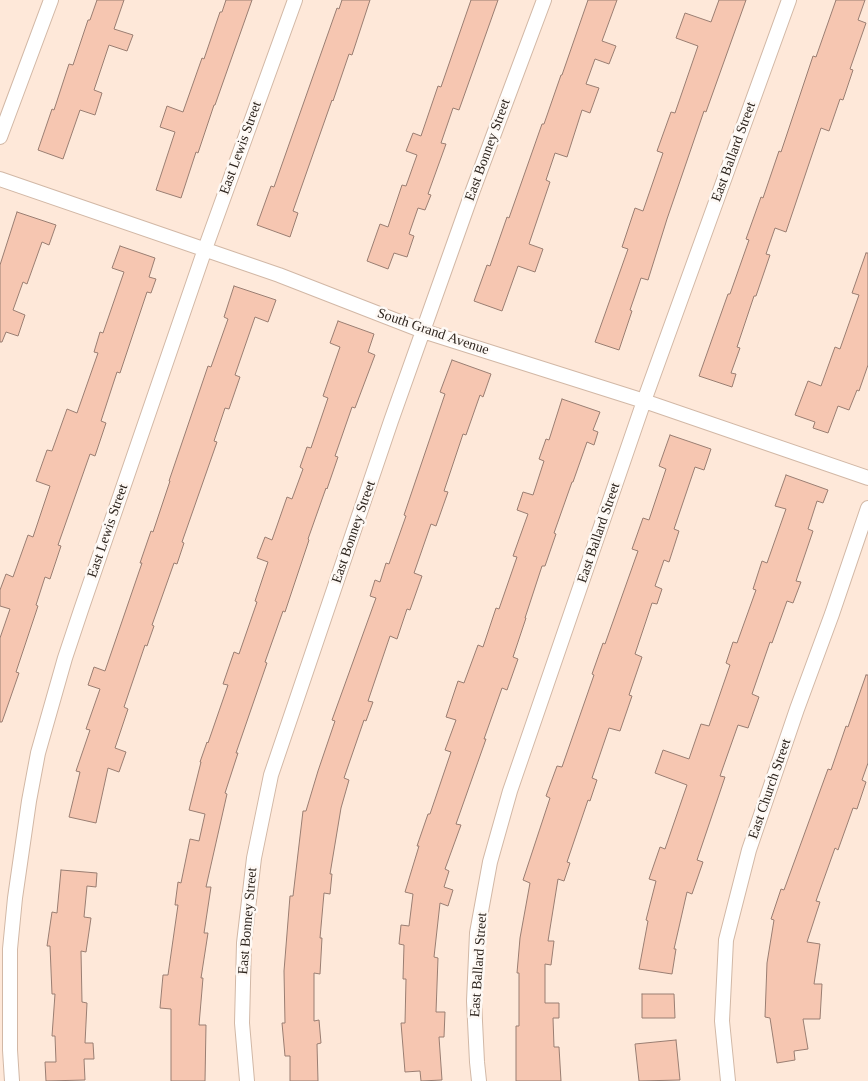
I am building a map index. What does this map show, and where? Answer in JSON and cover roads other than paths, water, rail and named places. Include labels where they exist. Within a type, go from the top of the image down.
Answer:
[{"type":"street","points":[[0,137],[51,0]]},
{"type":"street","name":"East Lewis Street","points":[[12,1081],[10,1050],[10,949],[15,898],[38,753],[65,658],[81,610],[205,250],[296,0]]},
{"type":"street","name":"East Bonney Street","points":[[247,1081],[242,1023],[244,943],[254,858],[271,775],[423,331],[544,0]]},
{"type":"street","name":"East Ballard Street","points":[[479,1081],[476,1062],[474,1001],[478,933],[490,862],[510,791],[644,401],[789,0]]},
{"type":"street","name":"South Grand Avenue","points":[[0,178],[280,275],[423,331],[644,401],[868,478]]},
{"type":"street","name":"East Church Street","points":[[728,1081],[722,1021],[726,940],[749,850],[868,508]]}]
